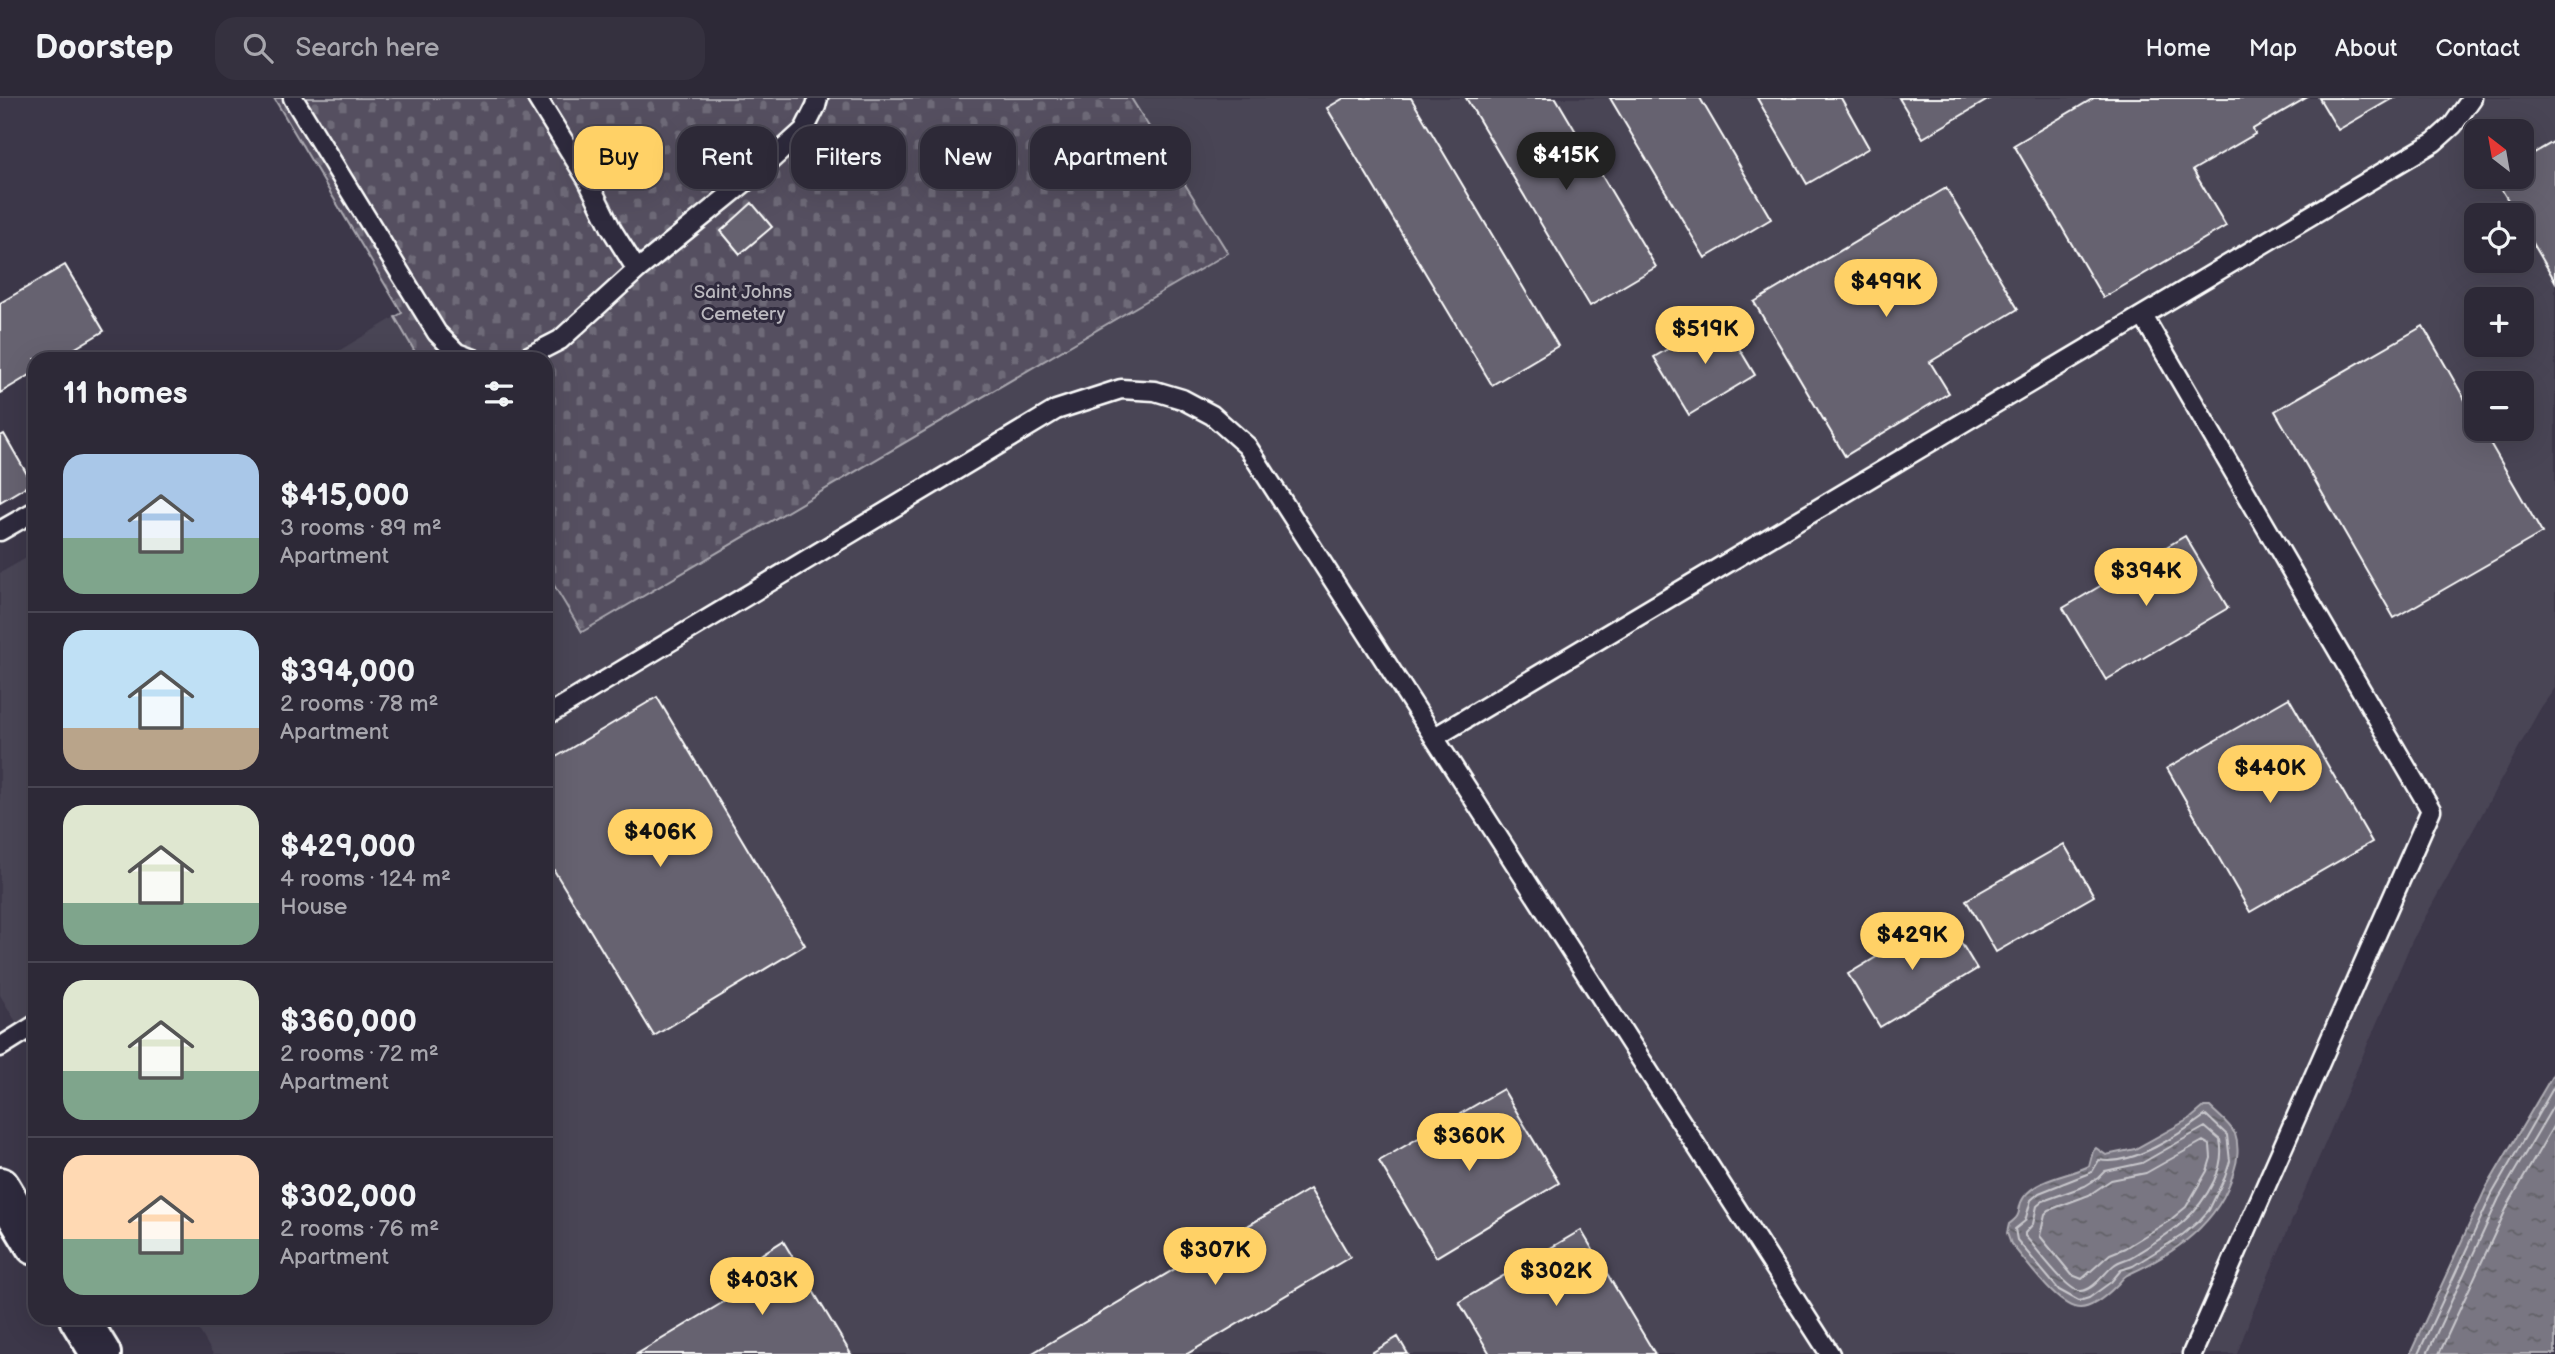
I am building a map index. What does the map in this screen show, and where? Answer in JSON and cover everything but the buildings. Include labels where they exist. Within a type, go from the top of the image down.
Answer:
[{"type":"main road","points":[[0,1187],[28,1233]]},
{"type":"main road","points":[[83,1325],[101,1354]]},
{"type":"lane","points":[[293,98],[437,333],[456,352]]},
{"type":"lane","points":[[537,98],[587,179],[612,230],[637,270]]},
{"type":"lane","points":[[537,352],[560,340],[637,270],[760,170],[804,130],[817,98]]},
{"type":"lane","points":[[1435,737],[2434,142],[2453,125],[2472,98]]},
{"type":"lane","points":[[2143,316],[2431,810],[2192,1354]]},
{"type":"lane","points":[[553,712],[1056,410],[1121,389],[1155,391],[1182,399],[1212,415],[1247,446],[1830,1354]]},
{"type":"lane","points":[[0,531],[28,515]]},
{"type":"lane","points":[[0,1047],[28,1029]]},
{"type":"shaded area","points":[[1131,98],[2555,98],[2555,688],[2540,709],[2412,941],[2237,1354],[213,1354],[196,1325],[553,1325],[553,584],[582,632],[1227,254],[1187,189],[1191,189],[1191,126],[1148,126]]},
{"type":"shaded area","points":[[395,317],[415,352],[337,352]]},
{"type":"shaded area","points":[[28,557],[28,1042],[0,995],[0,573]]},
{"type":"green space","name":"Saint Johns Cemetery","points":[[274,98],[1131,98],[1149,126],[1030,126],[1030,189],[1188,189],[1228,253],[582,632],[553,584],[553,352],[415,352],[395,317],[402,313]]},
{"type":"water","points":[[2555,1071],[2555,1354],[2410,1354],[2485,1190]]},
{"type":"water","points":[[2204,1107],[2210,1107],[2227,1123],[2235,1134],[2237,1143],[2235,1167],[2218,1207],[2206,1222],[2178,1247],[2127,1275],[2095,1303],[2080,1308],[2062,1300],[2042,1282],[2011,1244],[2007,1233],[2009,1224],[2017,1217],[2024,1197],[2046,1181],[2089,1166],[2096,1148],[2106,1155],[2135,1149],[2191,1118]]}]
